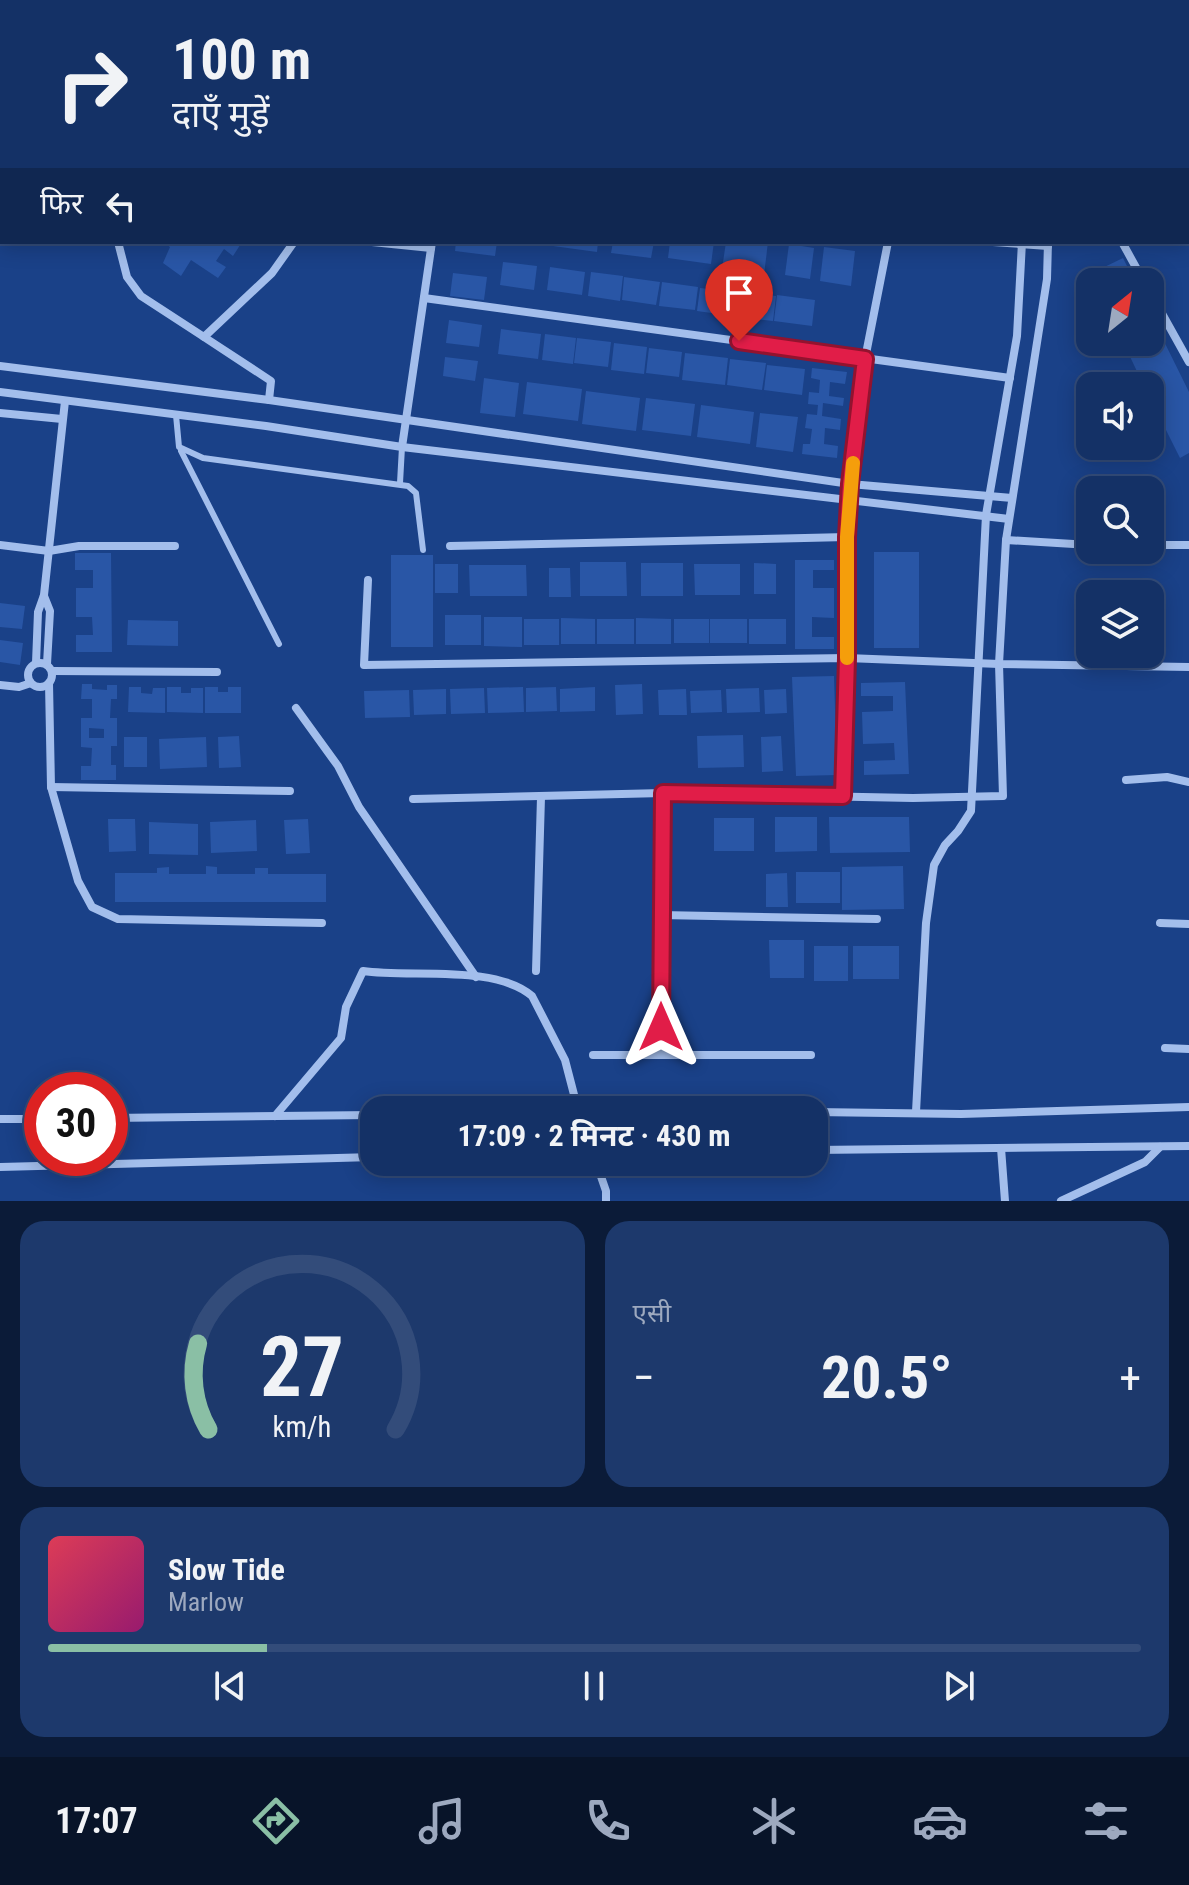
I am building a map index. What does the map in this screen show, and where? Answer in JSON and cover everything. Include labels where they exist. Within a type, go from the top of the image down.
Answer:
[{"type":"street","points":[[119,244],[127,277],[141,296],[271,381],[269,400]]},
{"type":"street","points":[[204,337],[272,273],[293,244]]},
{"type":"street","points":[[402,447],[432,245],[412,244]]},
{"type":"street","points":[[843,796],[850,484],[865,359],[888,244]]},
{"type":"street","points":[[413,799],[663,793],[843,796],[971,796],[1003,796],[999,664],[1006,540],[1047,279],[1048,244],[1022,244],[1017,336],[986,515],[976,663],[971,796],[971,811],[934,865],[926,923],[916,1112]]},
{"type":"street","points":[[1123,244],[1136,268]]},
{"type":"street","points":[[424,298],[1010,378]]},
{"type":"street","points":[[1164,317],[1189,362]]},
{"type":"street","points":[[0,366],[269,400],[850,484],[1012,498]]},
{"type":"street","points":[[0,392],[402,447],[1009,519]]},
{"type":"street","points":[[31,683],[28,671],[36,663],[38,612],[44,595],[65,401]]},
{"type":"street","points":[[0,413],[62,419]]},
{"type":"street","points":[[450,546],[847,537]]},
{"type":"street","points":[[1006,540],[1076,544]]},
{"type":"street","points":[[0,545],[49,551],[79,546],[175,546]]},
{"type":"street","points":[[1164,545],[1189,545]]},
{"type":"street","points":[[368,580],[364,665],[847,658],[1189,667]]},
{"type":"street","points":[[44,595],[50,611],[51,787],[78,881],[92,907],[118,919],[322,923]]},
{"type":"street","points":[[36,663],[50,668],[217,672]]},
{"type":"street","points":[[0,685],[19,687],[31,683],[42,687],[49,683]]},
{"type":"street","points":[[296,708],[338,766],[359,807],[476,977]]},
{"type":"street","points":[[1126,780],[1167,777],[1189,782]]},
{"type":"street","points":[[51,787],[290,791]]},
{"type":"street","points":[[661,1055],[663,793]]},
{"type":"street","points":[[536,971],[541,797]]},
{"type":"street","points":[[660,915],[877,919]]},
{"type":"street","points":[[1160,923],[1189,924]]},
{"type":"street","points":[[275,1116],[341,1038],[346,1007],[363,971],[408,975],[435,972],[501,981],[525,990],[532,996],[565,1060],[574,1096]]},
{"type":"street","points":[[1165,1048],[1189,1049]]},
{"type":"street","points":[[593,1055],[811,1055]]},
{"type":"street","points":[[828,1112],[961,1114],[1189,1107]]},
{"type":"street","points":[[128,1118],[360,1115]]},
{"type":"street","points":[[0,1119],[24,1119]]},
{"type":"street","points":[[1061,1201],[1145,1162],[1161,1146]]},
{"type":"street","points":[[828,1150],[1189,1146]]},
{"type":"street","points":[[1001,1148],[1005,1201]]},
{"type":"street","points":[[0,1167],[360,1157]]},
{"type":"street","points":[[601,1176],[606,1201]]},
{"type":"lane","points":[[176,415],[179,447],[279,644]]},
{"type":"lane","points":[[179,447],[203,458],[408,486],[416,493],[423,550]]},
{"type":"lane","points":[[400,483],[402,447]]},
{"type":"building","points":[[166,244],[241,244],[233,256],[224,249],[216,261],[226,267],[218,278],[191,260],[181,276],[163,263],[170,247]]},
{"type":"building","points":[[456,244],[497,244],[495,256],[455,251]]},
{"type":"building","points":[[553,244],[598,244],[597,252]]},
{"type":"building","points":[[613,244],[654,244],[651,258],[611,253]]},
{"type":"building","points":[[670,244],[714,244],[711,264],[668,258]]},
{"type":"building","points":[[726,244],[768,244],[764,275],[722,269]]},
{"type":"building","points":[[789,244],[814,248],[810,279],[785,275]]},
{"type":"building","points":[[824,247],[855,251],[851,286],[820,281]]},
{"type":"building","points":[[1123,258],[1128,268],[1102,268]]},
{"type":"building","points":[[503,262],[537,266],[534,290],[500,285]]},
{"type":"building","points":[[550,267],[585,272],[582,295],[547,290]]},
{"type":"building","points":[[591,272],[623,276],[620,301],[588,296]]},
{"type":"building","points":[[453,273],[487,277],[484,300],[450,296]]},
{"type":"building","points":[[624,277],[660,282],[656,305],[622,300]]},
{"type":"building","points":[[662,282],[698,287],[695,310],[659,306]]},
{"type":"building","points":[[700,288],[736,292],[733,316],[697,311]]},
{"type":"building","points":[[738,291],[776,296],[773,321],[735,317]]},
{"type":"building","points":[[777,295],[815,300],[812,326],[774,321]]},
{"type":"building","points":[[449,320],[482,325],[479,347],[446,343]]},
{"type":"building","points":[[501,329],[541,334],[538,359],[498,354]]},
{"type":"building","points":[[545,334],[576,338],[573,364],[542,360]]},
{"type":"building","points":[[577,338],[611,342],[608,367],[574,363]]},
{"type":"building","points":[[1164,341],[1189,392],[1189,453],[1180,458],[1164,426],[1164,372],[1137,372],[1130,356],[1164,356]]},
{"type":"building","points":[[614,343],[647,347],[644,374],[611,370]]},
{"type":"building","points":[[649,348],[682,352],[679,377],[646,373]]},
{"type":"building","points":[[685,353],[728,358],[725,385],[682,380]]},
{"type":"building","points":[[445,357],[478,361],[475,381],[443,376]]},
{"type":"building","points":[[730,359],[766,363],[762,390],[727,385]]},
{"type":"building","points":[[767,365],[805,369],[802,395],[764,390]]},
{"type":"building","points":[[812,368],[847,372],[845,384],[830,382],[829,396],[844,398],[843,406],[823,403],[822,416],[841,419],[840,430],[825,428],[824,444],[838,446],[837,458],[802,454],[803,444],[810,444],[812,429],[805,428],[807,414],[817,415],[818,405],[808,404],[809,392],[819,393],[820,380],[811,378]]},
{"type":"building","points":[[484,378],[519,383],[515,417],[480,413]]},
{"type":"building","points":[[527,382],[582,389],[578,421],[523,414]]},
{"type":"building","points":[[586,391],[640,398],[636,431],[582,424]]},
{"type":"building","points":[[646,398],[695,404],[691,436],[642,430]]},
{"type":"building","points":[[701,405],[754,412],[750,444],[697,437]]},
{"type":"building","points":[[760,413],[798,417],[793,452],[756,447]]},
{"type":"building","points":[[874,552],[919,552],[919,648],[874,648]]},
{"type":"building","points":[[75,553],[111,553],[112,652],[76,652],[76,635],[93,635],[92,617],[76,617],[76,588],[93,588],[93,570],[75,570]]},
{"type":"building","points":[[391,555],[433,555],[433,647],[391,647]]},
{"type":"building","points":[[795,560],[834,560],[834,570],[813,570],[813,588],[834,588],[834,618],[812,617],[812,637],[834,637],[834,649],[795,649]]},
{"type":"building","points":[[580,562],[626,562],[627,596],[580,596]]},
{"type":"building","points":[[641,563],[683,563],[683,596],[641,596]]},
{"type":"building","points":[[754,563],[776,564],[776,594],[754,594]]},
{"type":"building","points":[[435,564],[458,564],[458,593],[435,593]]},
{"type":"building","points":[[694,564],[740,564],[740,595],[695,595]]},
{"type":"building","points":[[469,565],[526,565],[527,596],[470,596]]},
{"type":"building","points":[[549,568],[570,568],[571,597],[549,597]]},
{"type":"building","points":[[0,603],[25,606],[22,629],[0,627]]},
{"type":"building","points":[[445,615],[481,615],[481,645],[445,645]]},
{"type":"building","points":[[484,617],[522,617],[522,647],[484,646]]},
{"type":"building","points":[[561,618],[595,619],[595,644],[561,644]]},
{"type":"building","points":[[636,618],[671,619],[671,644],[636,644]]},
{"type":"building","points":[[524,619],[559,619],[559,645],[524,645]]},
{"type":"building","points":[[597,619],[634,619],[634,644],[597,644]]},
{"type":"building","points":[[674,619],[709,619],[709,643],[674,643]]},
{"type":"building","points":[[710,619],[747,619],[747,643],[710,643]]},
{"type":"building","points":[[749,619],[786,619],[786,644],[749,644]]},
{"type":"building","points":[[128,620],[178,621],[178,646],[127,645]]},
{"type":"building","points":[[0,640],[23,643],[20,665],[0,662]]},
{"type":"building","points":[[834,676],[837,775],[796,776],[792,677]]},
{"type":"building","points":[[905,682],[909,774],[864,775],[864,761],[895,760],[894,743],[863,744],[862,712],[893,711],[893,696],[861,696],[861,683]]},
{"type":"building","points":[[82,684],[92,684],[92,689],[107,690],[107,685],[117,685],[117,699],[111,699],[110,718],[117,718],[117,746],[111,746],[111,765],[116,765],[116,780],[81,780],[81,766],[91,766],[92,748],[81,747],[81,718],[92,718],[92,699],[81,699]],"holes":[[[89,728],[104,729],[104,738],[89,738]]]},
{"type":"building","points":[[642,684],[643,714],[616,715],[615,685]]},
{"type":"building","points":[[129,687],[141,687],[141,693],[152,694],[153,688],[165,688],[165,713],[128,712]]},
{"type":"building","points":[[167,687],[181,687],[181,693],[191,693],[191,688],[203,688],[203,713],[167,712]]},
{"type":"building","points":[[205,687],[218,687],[218,692],[228,692],[228,687],[241,687],[241,713],[205,713]]},
{"type":"building","points":[[523,687],[524,712],[488,713],[487,688]]},
{"type":"building","points":[[556,687],[557,711],[526,712],[526,688]]},
{"type":"building","points":[[595,687],[595,711],[560,712],[560,689]]},
{"type":"building","points":[[484,688],[485,713],[451,714],[450,689]]},
{"type":"building","points":[[759,688],[760,712],[727,713],[726,689]]},
{"type":"building","points":[[446,689],[446,714],[414,715],[413,690]]},
{"type":"building","points":[[686,689],[687,715],[659,715],[658,690]]},
{"type":"building","points":[[786,689],[787,713],[765,714],[764,690]]},
{"type":"building","points":[[409,690],[410,717],[365,718],[364,691]]},
{"type":"building","points":[[721,690],[722,712],[691,713],[690,691]]},
{"type":"building","points":[[743,735],[744,767],[698,768],[697,736]]},
{"type":"building","points":[[239,736],[241,767],[219,768],[218,737]]},
{"type":"building","points":[[781,736],[783,771],[762,772],[761,737]]},
{"type":"building","points":[[124,737],[147,737],[147,767],[124,767]]},
{"type":"building","points":[[206,737],[207,767],[160,769],[159,739]]},
{"type":"building","points":[[775,817],[817,817],[817,851],[775,852]]},
{"type":"building","points":[[829,817],[909,817],[910,852],[830,853]]},
{"type":"building","points":[[714,818],[754,818],[754,851],[714,851]]},
{"type":"building","points":[[108,819],[135,819],[136,851],[109,852]]},
{"type":"building","points":[[308,819],[310,853],[286,854],[284,820]]},
{"type":"building","points":[[256,820],[257,851],[211,853],[210,822]]},
{"type":"building","points":[[149,822],[198,824],[198,855],[149,854]]},
{"type":"building","points":[[206,866],[217,867],[217,874],[255,874],[255,868],[268,868],[268,874],[326,874],[326,902],[115,902],[115,873],[157,873],[157,868],[169,867],[169,874],[206,874]]},
{"type":"building","points":[[903,866],[904,909],[842,910],[842,867]]},
{"type":"building","points":[[796,872],[840,872],[840,903],[796,903]]},
{"type":"building","points":[[787,873],[788,907],[766,907],[766,874]]},
{"type":"building","points":[[769,940],[804,940],[804,978],[770,978]]},
{"type":"building","points":[[814,946],[848,946],[848,981],[814,981]]},
{"type":"building","points":[[853,946],[899,946],[899,979],[853,979]]},
{"type":"slow traffic","points":[[847,658],[847,537],[853,463]]},
{"type":"route","points":[[661,1027],[663,793],[843,796],[847,537],[865,359],[739,341]]}]
